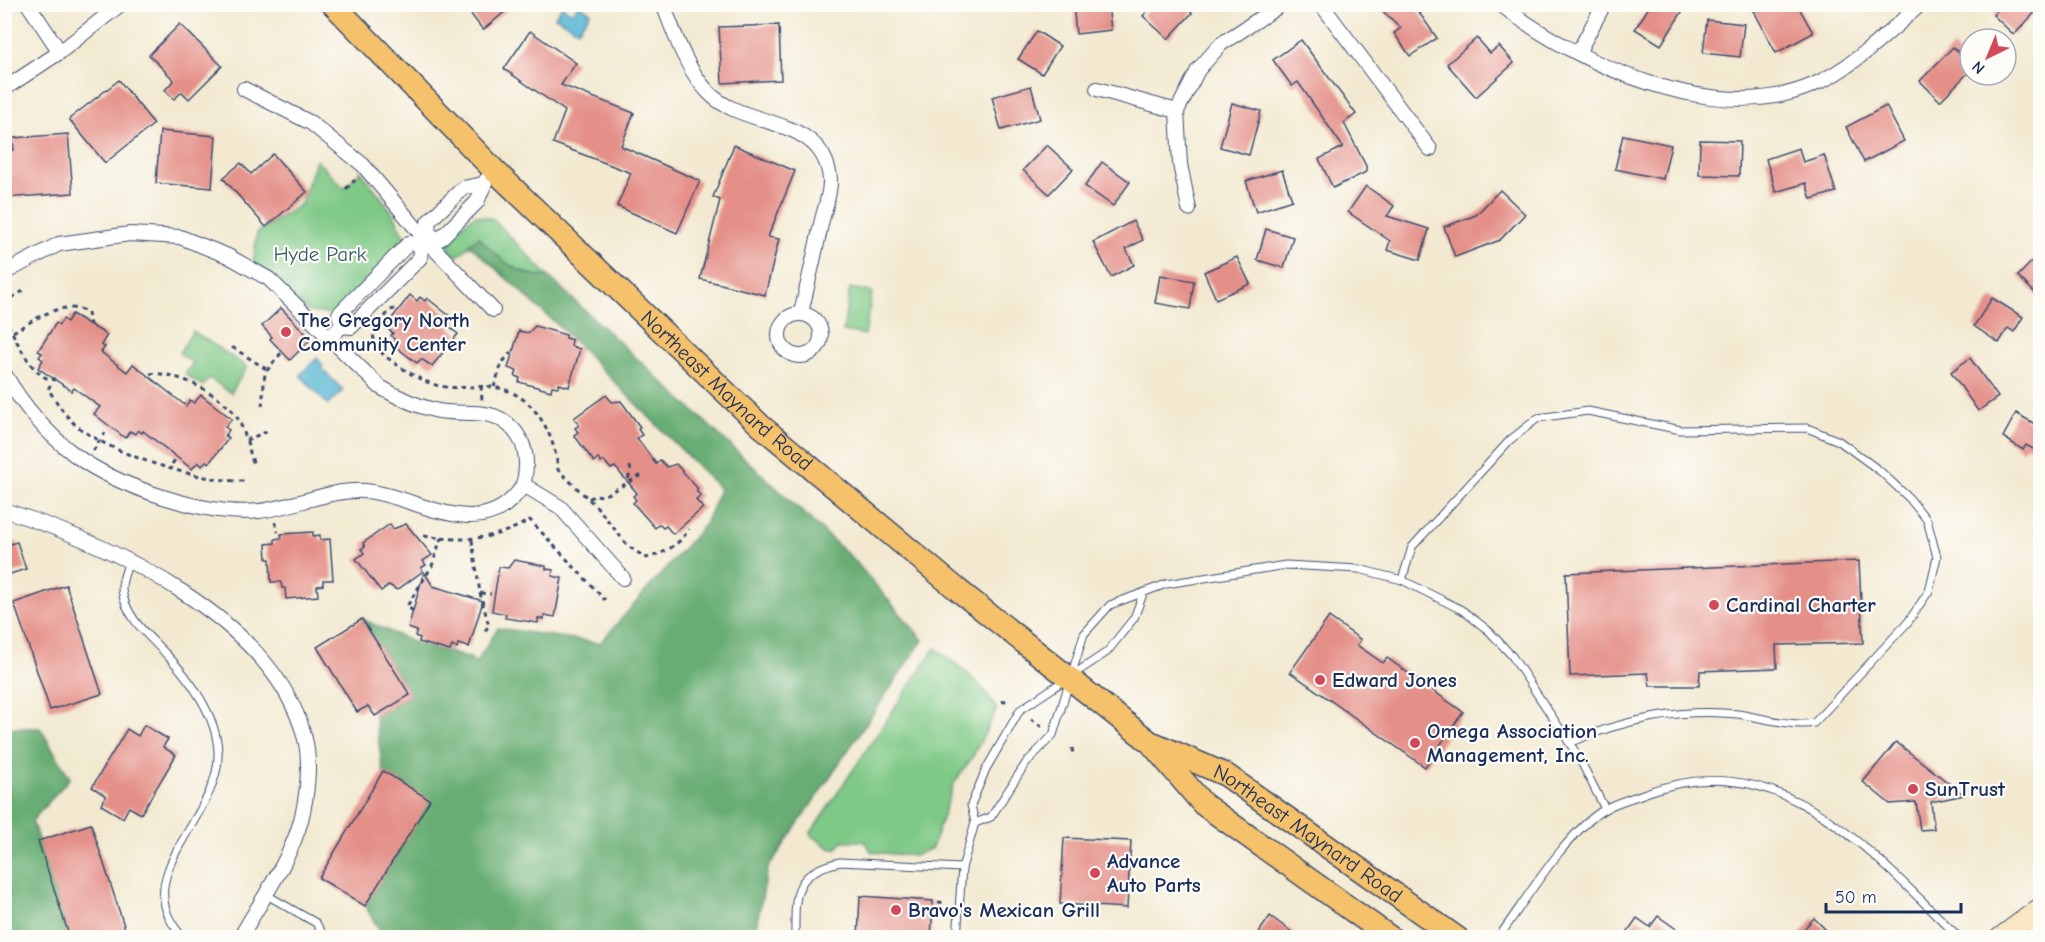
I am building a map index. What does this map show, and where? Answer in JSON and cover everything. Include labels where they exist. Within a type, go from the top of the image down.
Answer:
[{"type":"main road","name":"Northeast Maynard Road","points":[[333,4],[489,177],[761,426],[1068,680],[1151,743],[1203,804],[1390,938]]},
{"type":"main road","name":"Northeast Maynard Road","points":[[1151,743],[1226,775],[1457,938]]},
{"type":"main road","points":[[2000,938],[2040,908]]},
{"type":"main road","points":[[2035,938],[2040,926]]},
{"type":"street","points":[[28,4],[60,52]]},
{"type":"street","points":[[4,89],[60,52],[120,4]]},
{"type":"street","points":[[663,4],[686,59],[711,95],[726,105],[798,132],[816,145],[826,162],[830,180],[827,199],[801,313]]},
{"type":"street","points":[[1189,208],[1180,164],[1177,111],[1198,70],[1221,44],[1282,4]]},
{"type":"street","points":[[1321,4],[1430,149]]},
{"type":"street","points":[[1500,4],[1578,53],[1645,81],[1706,99],[1773,97],[1800,90],[1826,78],[1866,50],[1921,4]]},
{"type":"street","points":[[1578,53],[1604,4]]},
{"type":"street","points":[[244,89],[311,123],[363,165],[425,239],[493,310]]},
{"type":"street","points":[[1097,89],[1177,111]]},
{"type":"street","points":[[425,239],[440,239],[477,202],[489,177]]},
{"type":"street","points":[[337,330],[351,327],[420,258],[428,222],[463,188],[489,177]]},
{"type":"street","points":[[4,273],[59,244],[130,234],[180,237],[228,256],[269,279],[337,330],[366,375],[402,400],[436,411],[493,414],[509,424],[520,437],[528,459],[524,485],[503,507],[481,514],[461,514],[429,509],[365,491],[322,496],[257,511],[209,509],[150,492],[75,456],[39,421],[4,374]]},
{"type":"street","points":[[524,485],[560,507],[623,578]]},
{"type":"street","points":[[4,510],[80,536],[129,560],[203,606],[240,638],[273,674],[300,724],[306,741],[307,763],[301,821],[240,938]]},
{"type":"lane","points":[[1402,580],[1412,547],[1510,440],[1538,418],[1588,411],[1681,430],[1807,428],[1839,441],[1880,471],[1909,498],[1927,520],[1937,557],[1929,591],[1908,622],[1814,723],[1802,725],[1732,714],[1681,712],[1607,729],[1570,743]]},
{"type":"lane","points":[[129,560],[121,588],[132,618],[182,671],[203,703],[218,750],[214,786],[171,860],[164,883],[164,907],[169,923],[184,938]]},
{"type":"lane","points":[[975,824],[991,817],[1026,763],[1053,735],[1084,634],[1110,605],[1166,584],[1286,565],[1320,565],[1359,569],[1402,580],[1462,610],[1496,638],[1512,656],[1570,743],[1605,809]]},
{"type":"lane","points":[[957,938],[962,868],[975,824],[971,806],[986,769],[1020,710],[1107,652],[1134,618],[1143,594]]},
{"type":"lane","points":[[1498,938],[1571,838],[1605,809],[1662,787],[1725,780],[1767,789],[1796,799],[1821,813],[1866,848],[1960,938]]},
{"type":"lane","points":[[795,938],[795,894],[808,875],[822,866],[840,862],[962,868]]},
{"type":"lane","points":[[264,894],[315,923],[325,938]]},
{"type":"path","points":[[4,302],[25,290]]},
{"type":"path","points":[[13,332],[65,307],[81,309],[88,313],[90,325]]},
{"type":"path","points":[[4,317],[36,372],[45,378],[54,380],[48,390],[77,426],[180,472],[210,479],[248,481]]},
{"type":"path","points":[[232,347],[266,369]]},
{"type":"path","points":[[262,406],[266,369],[282,352]]},
{"type":"path","points":[[495,387],[502,363],[511,352]]},
{"type":"path","points":[[150,374],[160,372],[177,378],[204,389],[220,400],[237,417],[253,463]]},
{"type":"path","points":[[216,404],[220,400]]},
{"type":"path","points":[[246,440],[271,430]]},
{"type":"path","points":[[628,480],[631,471],[629,463]]},
{"type":"path","points":[[590,500],[595,495],[603,495],[628,480],[644,474]]},
{"type":"path","points":[[424,536],[472,540],[500,535],[530,520],[605,600]]},
{"type":"path","points":[[413,611],[408,606],[432,566],[441,538]]},
{"type":"path","points":[[472,540],[480,592],[489,626],[482,634]]},
{"type":"path","points":[[480,592],[491,594]]},
{"type":"path","points":[[1002,702],[1006,700]]},
{"type":"path","points":[[1031,719],[1042,727]]},
{"type":"path","points":[[1072,748],[1073,755]]},
{"type":"path","points":[[938,902],[949,903]]},
{"type":"green space","name":"Hyde Park","points":[[316,160],[344,188],[361,171],[395,216],[406,242],[334,314],[309,312],[253,264],[257,233],[301,204]]},
{"type":"green space","points":[[475,215],[493,219],[549,277],[528,274],[510,265],[494,253],[479,237],[458,256],[450,253],[449,241],[455,231]]},
{"type":"green space","points":[[479,237],[494,253],[510,265],[528,274],[549,277],[854,560],[923,640],[768,868],[754,937],[384,938],[365,906],[429,800],[383,771],[375,716],[410,695],[362,619],[415,643],[470,658],[476,663],[498,628],[600,643],[705,524],[720,489],[563,330],[469,244]]},
{"type":"green space","points":[[850,288],[872,292],[865,335],[843,331]]},
{"type":"green space","points":[[193,331],[247,367],[231,393],[209,378],[203,386],[185,374],[193,363],[179,353]]},
{"type":"green space","points":[[935,648],[977,683],[997,709],[973,756],[954,783],[932,848],[914,856],[872,852],[864,841],[842,841],[837,848],[831,849],[810,834]]},
{"type":"green space","points":[[4,728],[40,728],[70,778],[32,821],[70,937],[5,937]]},
{"type":"water","points":[[578,5],[591,12],[578,30],[555,17],[562,6],[572,13]]},
{"type":"water","points":[[317,358],[323,365],[321,368],[343,390],[328,405],[300,375]]},
{"type":"building","points":[[463,4],[514,4],[483,30]]},
{"type":"building","points":[[1073,4],[1108,4],[1111,30],[1076,34]]},
{"type":"building","points":[[1154,4],[1183,4],[1192,13],[1168,39],[1143,16]]},
{"type":"building","points":[[1375,4],[1413,4],[1437,38],[1410,56],[1394,33],[1401,28]]},
{"type":"building","points":[[1651,4],[1687,4],[1661,45],[1635,29]]},
{"type":"building","points":[[1766,4],[1797,4],[1813,33],[1776,53],[1754,11]]},
{"type":"building","points":[[2003,4],[2040,4],[2040,7],[2018,31],[2018,27],[2006,27],[1993,15]]},
{"type":"building","points":[[1707,20],[1744,24],[1740,57],[1703,53]]},
{"type":"building","points":[[180,24],[222,66],[189,99],[182,92],[174,99],[165,90],[174,80],[149,55]]},
{"type":"building","points":[[779,25],[781,80],[722,83],[719,27]]},
{"type":"building","points":[[530,31],[576,63],[561,85],[634,113],[621,146],[700,181],[677,233],[617,206],[631,173],[553,143],[565,111],[504,69]]},
{"type":"building","points":[[1037,31],[1060,46],[1042,74],[1018,59]]},
{"type":"building","points":[[1477,38],[1490,53],[1499,46],[1514,63],[1476,97],[1447,64]]},
{"type":"building","points":[[1301,40],[1356,114],[1344,123],[1366,166],[1366,172],[1333,188],[1319,159],[1343,147],[1298,82],[1292,86],[1273,60]]},
{"type":"building","points":[[1953,47],[1958,52],[1958,83],[1940,101],[1920,81]]},
{"type":"building","points":[[119,80],[154,124],[105,163],[69,119]]},
{"type":"building","points":[[1031,86],[1040,119],[1001,130],[992,97]]},
{"type":"building","points":[[1232,103],[1261,111],[1249,155],[1220,147]]},
{"type":"building","points":[[1886,106],[1904,141],[1864,162],[1846,127]]},
{"type":"building","points":[[160,131],[216,136],[212,188],[156,183]]},
{"type":"building","points":[[68,134],[73,193],[4,198],[4,151],[14,150],[13,138]]},
{"type":"building","points":[[1623,135],[1671,145],[1663,179],[1615,169]]},
{"type":"building","points":[[1700,140],[1740,141],[1739,176],[1699,175]]},
{"type":"building","points":[[734,145],[795,171],[768,237],[779,239],[765,295],[700,279],[720,200],[713,197]]},
{"type":"building","points":[[1047,145],[1073,169],[1049,194],[1023,170]]},
{"type":"building","points":[[1799,148],[1803,162],[1824,155],[1836,192],[1811,199],[1806,183],[1776,192],[1766,159]]},
{"type":"building","points":[[273,154],[307,192],[266,227],[223,178],[241,163],[251,174]]},
{"type":"building","points":[[1102,162],[1130,182],[1113,206],[1085,186]]},
{"type":"building","points":[[1282,170],[1292,200],[1256,212],[1246,181]]},
{"type":"building","points":[[1366,186],[1394,206],[1387,216],[1429,229],[1420,260],[1387,250],[1390,241],[1348,212]]},
{"type":"building","points":[[1500,190],[1525,214],[1500,240],[1455,257],[1444,227],[1476,215]]},
{"type":"building","points":[[1133,221],[1143,240],[1126,249],[1134,265],[1111,277],[1093,242]]},
{"type":"building","points":[[1266,229],[1293,237],[1284,268],[1257,260]]},
{"type":"building","points":[[2040,253],[2040,298],[2018,276]]},
{"type":"building","points":[[1237,257],[1250,284],[1216,299],[1204,272]]},
{"type":"building","points":[[1160,275],[1194,281],[1190,309],[1155,303]]},
{"type":"building","points":[[410,295],[417,301],[420,297],[425,301],[427,298],[452,318],[449,327],[458,334],[432,366],[421,359],[417,363],[392,344],[395,340],[391,336],[393,333],[385,327]]},
{"type":"building","points":[[1992,298],[2023,317],[2014,332],[2008,328],[1999,343],[1974,326]]},
{"type":"building","name":"The Gregory North Community Center","points":[[281,308],[311,339],[290,360],[270,339],[272,337],[262,326]]},
{"type":"building","points":[[72,314],[107,335],[101,345],[105,347],[101,352],[127,372],[133,364],[186,406],[190,400],[194,403],[201,395],[232,419],[225,427],[229,430],[225,436],[229,438],[209,463],[206,461],[202,466],[198,462],[192,469],[143,431],[142,433],[138,430],[135,434],[130,431],[125,438],[94,414],[100,407],[74,388],[72,391],[38,368],[43,360],[39,357],[42,353],[38,351],[56,323],[59,325],[63,319],[67,322]]},
{"type":"building","points":[[535,326],[566,335],[566,338],[572,340],[571,346],[580,349],[569,387],[559,384],[558,387],[552,386],[551,391],[519,382],[520,378],[515,376],[517,371],[508,368],[519,331],[528,333]]},
{"type":"building","points":[[1970,358],[1998,397],[1978,411],[1951,372]]},
{"type":"building","points":[[606,395],[612,402],[621,401],[640,427],[638,429],[642,435],[637,438],[656,464],[660,460],[667,467],[676,464],[698,489],[696,491],[701,496],[696,500],[703,508],[673,534],[666,526],[663,528],[659,524],[655,528],[633,503],[636,500],[633,496],[637,493],[615,467],[611,469],[604,461],[601,463],[598,458],[594,462],[574,435],[578,432],[575,428],[579,425],[574,418]]},
{"type":"building","points":[[2016,413],[2040,427],[2040,453],[2026,445],[2023,450],[2003,437]]},
{"type":"building","points":[[390,524],[393,529],[406,524],[432,555],[423,561],[426,565],[421,568],[423,571],[397,590],[389,585],[381,591],[356,559],[364,553],[361,549],[365,547],[363,543]]},
{"type":"building","points":[[313,532],[313,536],[320,535],[320,540],[330,539],[333,580],[323,580],[323,585],[317,586],[318,596],[286,599],[285,588],[282,588],[281,582],[271,582],[270,559],[267,559],[266,544],[275,543],[275,539],[282,538],[281,534]]},
{"type":"building","points":[[17,542],[26,569],[4,576],[4,546]]},
{"type":"building","points":[[514,560],[546,566],[546,569],[553,570],[552,576],[562,578],[555,617],[544,615],[544,619],[538,618],[538,623],[505,618],[506,614],[492,611],[499,567],[508,568]]},
{"type":"building","name":"Cardinal Charter","points":[[1859,561],[1863,643],[1776,645],[1777,668],[1700,671],[1699,686],[1650,686],[1648,673],[1570,676],[1566,573]]},
{"type":"building","points":[[424,572],[433,586],[483,601],[469,647],[458,644],[457,648],[452,646],[450,651],[419,642],[420,638],[415,636],[417,631],[408,628]]},
{"type":"building","points":[[66,585],[102,694],[50,710],[14,603]]},
{"type":"building","points":[[1329,617],[1361,640],[1357,645],[1383,663],[1387,658],[1463,712],[1425,767],[1290,672]]},
{"type":"building","points":[[362,619],[410,695],[375,716],[368,706],[357,712],[317,647]]},
{"type":"building","points":[[144,725],[168,739],[163,747],[176,755],[141,814],[129,807],[123,818],[101,805],[106,796],[92,787],[127,729],[138,736]]},
{"type":"building","name":"SunTrust","points":[[1896,742],[1964,795],[1931,802],[1934,829],[1920,830],[1916,802],[1890,804],[1863,782]]},
{"type":"building","points":[[383,771],[430,800],[365,906],[319,878]]},
{"type":"building","points":[[91,824],[128,938],[70,938],[38,841]]},
{"type":"building","name":"Advance Auto Parts","points":[[1064,838],[1131,841],[1127,908],[1060,904]]},
{"type":"building","points":[[860,896],[933,901],[931,938],[858,938]]},
{"type":"building","points":[[1270,916],[1300,938],[1255,938]]},
{"type":"building","points":[[1658,916],[1689,938],[1623,938],[1637,918],[1650,927]]},
{"type":"building","points":[[1814,918],[1834,938],[1796,938]]},
{"type":"place","name":"The Gregory North Community Center","points":[[286,332]]},
{"type":"place","name":"Cardinal Charter","points":[[1714,605]]},
{"type":"place","name":"Edward Jones","points":[[1320,680]]},
{"type":"place","name":"Omega Association Management, Inc.","points":[[1415,743]]},
{"type":"place","name":"SunTrust","points":[[1913,789]]},
{"type":"place","name":"Advance Auto Parts","points":[[1095,873]]},
{"type":"place","name":"Bravo's Mexican Grill","points":[[896,910]]}]
